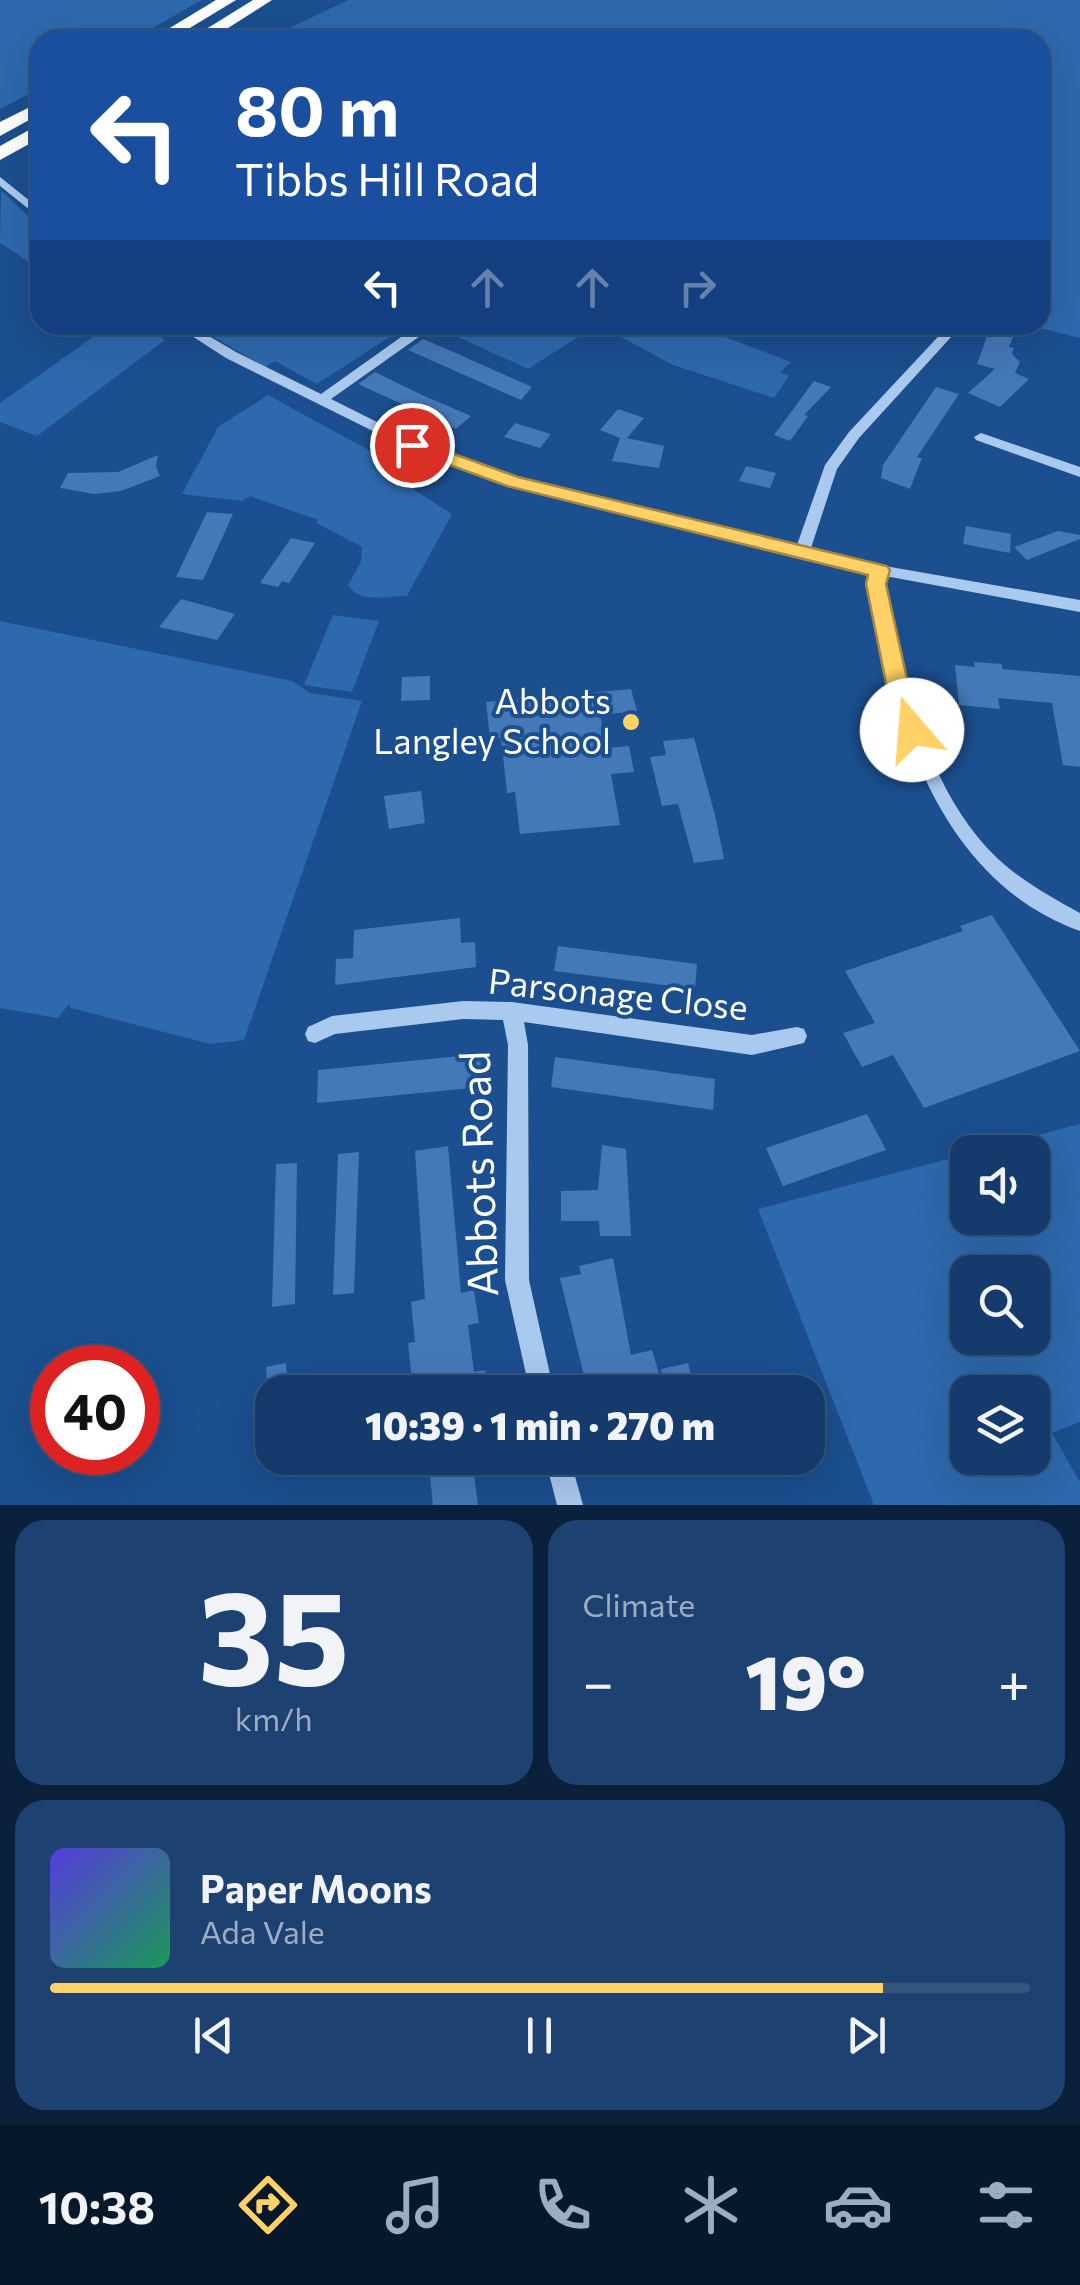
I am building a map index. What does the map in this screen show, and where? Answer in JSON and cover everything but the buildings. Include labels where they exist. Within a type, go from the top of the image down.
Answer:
[{"type":"highway","points":[[176,30],[228,0]]},
{"type":"highway","points":[[213,30],[264,0]]},
{"type":"highway","points":[[0,130],[30,113]]},
{"type":"highway","points":[[0,154],[30,136]]},
{"type":"street","points":[[0,180],[30,206]]},
{"type":"street","points":[[198,335],[320,401],[412,445],[513,482],[880,570],[1080,606]]},
{"type":"street","points":[[320,401],[412,335]]},
{"type":"street","points":[[803,550],[830,468],[854,435],[947,335]]},
{"type":"street","points":[[981,437],[1080,472]]},
{"type":"street","points":[[880,570],[876,584],[898,688],[944,807],[965,837],[1006,879],[1043,906],[1080,923]]},
{"type":"street","name":"Parsonage Close","points":[[315,1034],[332,1025],[463,1010],[512,1012],[752,1045],[797,1036]]},
{"type":"street","name":"Abbots Road","points":[[512,1012],[518,1045],[517,1280],[538,1375]]},
{"type":"street","points":[[562,1475],[570,1505]]},
{"type":"shaded area","points":[[0,0],[202,0],[149,30],[30,30],[30,93],[0,109]]},
{"type":"shaded area","points":[[348,0],[1080,0],[1080,338],[1050,330],[1050,30],[286,30]]},
{"type":"shaded area","points":[[1,190],[30,218],[30,262],[0,243]]},
{"type":"shaded area","points":[[96,335],[158,335],[165,340],[37,436],[0,422],[0,403]]},
{"type":"shaded area","points":[[210,335],[393,335],[317,384],[275,361],[265,367]]},
{"type":"shaded area","points":[[454,335],[581,335],[528,369]]},
{"type":"shaded area","points":[[618,335],[720,335],[791,362],[780,372],[789,376],[774,398],[673,365]]},
{"type":"shaded area","points":[[268,395],[394,464],[416,491],[452,514],[407,596],[374,598],[353,591],[348,585],[361,562],[362,547],[316,523],[318,520],[250,496],[242,501],[182,494],[218,427]]},
{"type":"shaded area","points":[[333,615],[379,621],[352,692],[304,685]]},
{"type":"shaded area","points":[[0,621],[292,681],[310,693],[362,701],[244,1040],[210,1044],[71,1008],[69,1004],[58,1018],[0,1008]]},
{"type":"shaded area","points":[[1080,1124],[1080,1422],[1052,1433],[1080,1482],[1080,1505],[874,1505],[758,1209],[950,1158],[950,1235],[1050,1235],[1050,1135],[1038,1135]]},
{"type":"place","name":"Abbots Langley School","points":[[631,722]]},
{"type":"route","points":[[412,445],[513,482],[880,570],[876,584],[898,688],[912,730]]}]
